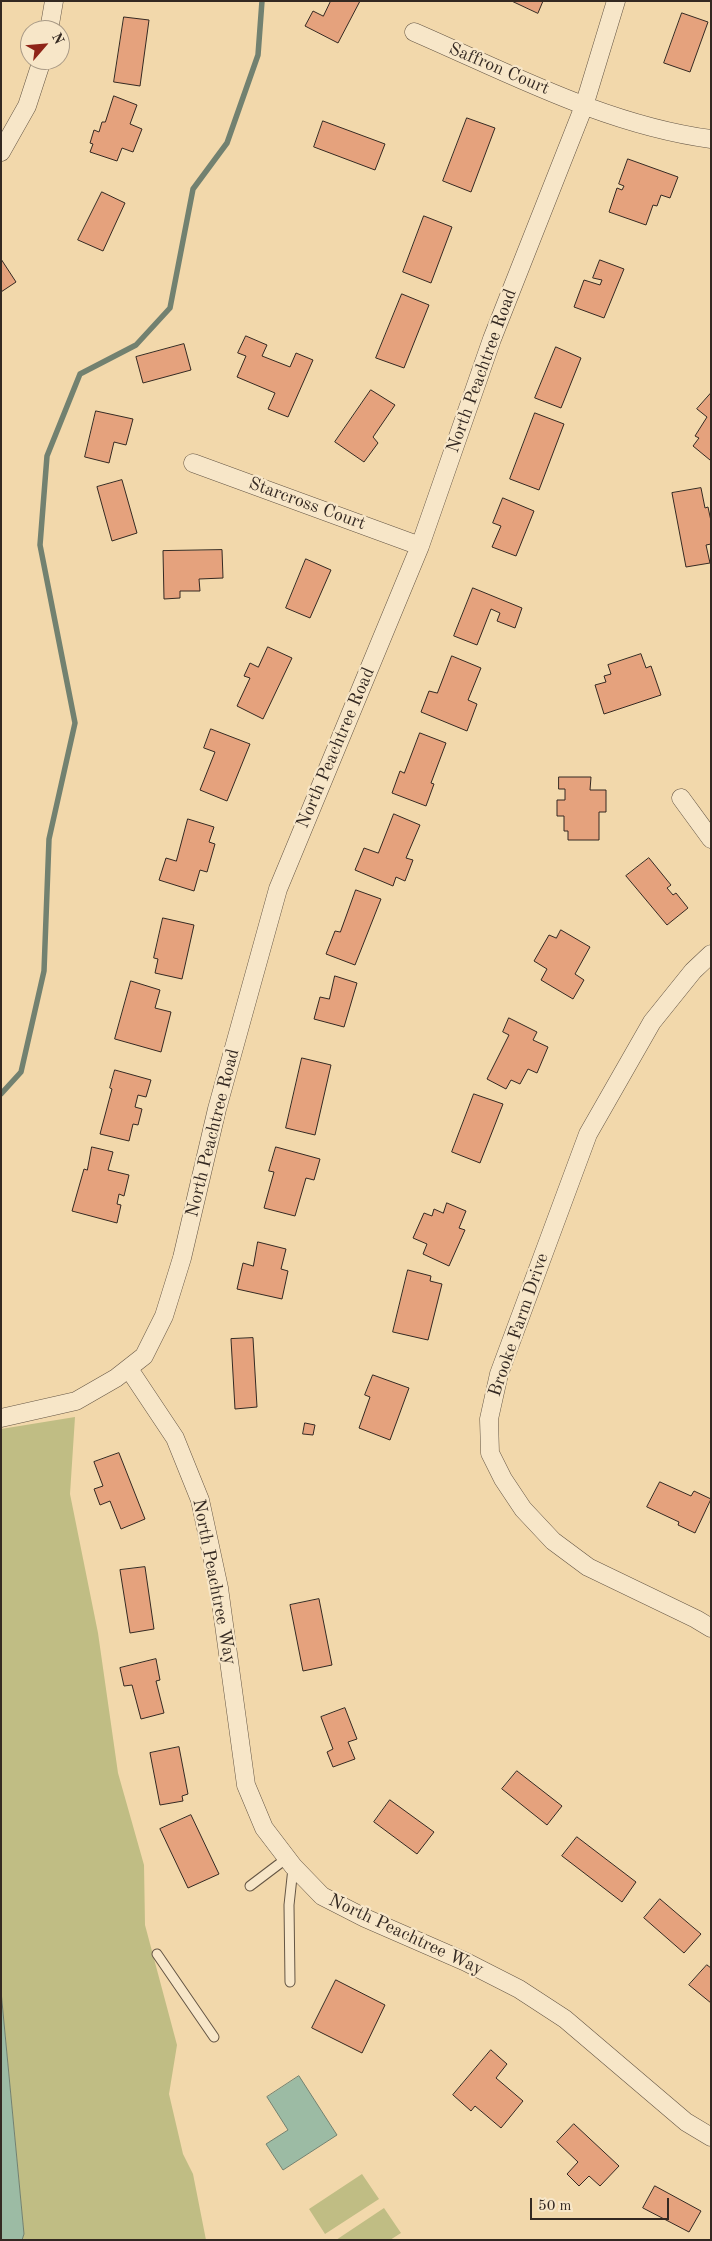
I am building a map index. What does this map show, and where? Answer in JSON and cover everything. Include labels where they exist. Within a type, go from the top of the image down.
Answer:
[{"type":"street","points":[[51,20],[54,1]]},
{"type":"street","name":"North Peachtree Road","points":[[1,1418],[76,1401],[129,1369],[144,1356],[160,1324],[182,1258],[217,1109],[278,888],[420,546],[492,339],[584,106],[616,1]]},
{"type":"street","name":"Saffron Court","points":[[414,32],[584,106],[676,134],[711,139]]},
{"type":"street","points":[[1,152],[26,106],[39,70]]},
{"type":"street","name":"Starcross Court","points":[[193,463],[420,546]]},
{"type":"street","points":[[681,798],[711,839]]},
{"type":"street","name":"Brooke Farm Drive","points":[[711,954],[693,970],[652,1022],[588,1134],[499,1374],[489,1419],[490,1453],[503,1479],[523,1509],[553,1541],[588,1567],[711,1628]]},
{"type":"street","name":"North Peachtree Way","points":[[129,1369],[175,1438],[200,1500],[219,1588],[246,1785],[264,1828],[290,1862],[322,1896],[365,1918],[466,1962],[519,1989],[565,2018],[686,2122],[711,2137]]},
{"type":"lane","points":[[250,1886],[290,1862]]},
{"type":"lane","points":[[290,1862],[290,1982]]},
{"type":"lane","points":[[157,1954],[214,2037]]},
{"type":"shaded area","points":[[75,1417],[70,1494],[98,1633],[118,1773],[144,1865],[145,1925],[177,2045],[169,2094],[183,2154],[193,2174],[206,2240],[22,2240],[24,2234],[1,1991],[1,1429]]},
{"type":"shaded area","points":[[1,1991],[24,2234],[22,2240],[1,2240]]},
{"type":"shaded area","points":[[299,2076],[337,2135],[283,2170],[266,2144],[288,2130],[267,2097]]},
{"type":"shaded area","points":[[362,2174],[379,2199],[325,2234],[309,2209]]},
{"type":"shaded area","points":[[384,2208],[401,2233],[390,2240],[336,2240]]},
{"type":"building","points":[[331,1],[360,1],[338,43],[305,26],[313,11],[323,16]]},
{"type":"building","points":[[512,1],[543,1],[538,13]]},
{"type":"building","points":[[682,13],[708,22],[690,72],[664,63]]},
{"type":"building","points":[[124,17],[149,20],[140,86],[114,82]]},
{"type":"building","points":[[114,96],[137,105],[130,124],[142,129],[133,152],[122,148],[117,161],[90,152],[93,144],[90,143],[94,130],[99,132],[102,122],[105,122]]},
{"type":"building","points":[[467,118],[495,128],[471,192],[443,181]]},
{"type":"building","points":[[323,121],[385,144],[375,170],[314,147]]},
{"type":"building","points":[[628,159],[678,177],[670,198],[661,195],[657,206],[653,205],[646,225],[609,212],[617,188],[622,190],[624,186],[619,184]]},
{"type":"building","points":[[102,192],[125,203],[103,251],[78,240]]},
{"type":"building","points":[[424,216],[452,227],[431,283],[403,272]]},
{"type":"building","points":[[1,259],[16,282],[1,292]]},
{"type":"building","points":[[600,260],[624,269],[604,318],[574,307],[584,280],[600,285],[602,280],[593,278]]},
{"type":"building","points":[[402,294],[429,305],[404,368],[376,358]]},
{"type":"building","points":[[246,336],[267,345],[262,356],[290,367],[296,353],[313,360],[288,417],[268,409],[275,393],[237,377],[246,356],[238,353]]},
{"type":"building","points":[[184,344],[191,370],[143,383],[136,357]]},
{"type":"building","points":[[556,347],[581,358],[561,408],[535,398]]},
{"type":"building","points":[[371,390],[395,405],[373,437],[378,443],[364,462],[335,442]]},
{"type":"building","points":[[711,393],[710,460],[693,446],[699,438],[695,436],[707,417],[697,409]]},
{"type":"building","points":[[96,411],[133,419],[126,445],[114,442],[109,463],[85,457]]},
{"type":"building","points":[[535,413],[564,424],[539,490],[510,479]]},
{"type":"building","points":[[122,480],[137,533],[112,541],[97,487]]},
{"type":"building","points":[[701,488],[705,508],[708,507],[711,521],[711,544],[706,545],[710,563],[686,567],[672,493]]},
{"type":"building","points":[[503,498],[534,511],[516,556],[492,547],[501,526],[493,523]]},
{"type":"building","points":[[222,550],[223,578],[199,579],[200,591],[180,591],[180,598],[164,599],[163,551]]},
{"type":"building","points":[[306,559],[331,570],[310,618],[286,608]]},
{"type":"building","points":[[473,588],[522,608],[515,628],[497,621],[500,613],[491,609],[477,645],[454,636]]},
{"type":"building","points":[[268,647],[292,658],[263,719],[237,706],[250,678],[244,676],[250,663],[258,667]]},
{"type":"building","points":[[641,654],[646,668],[651,666],[661,695],[604,714],[595,685],[606,682],[604,676],[611,674],[608,665]]},
{"type":"building","points":[[452,656],[481,668],[468,700],[477,704],[467,731],[421,712],[429,691],[437,693]]},
{"type":"building","points":[[211,729],[250,744],[227,801],[200,790],[215,752],[204,748]]},
{"type":"building","points":[[420,733],[446,743],[431,783],[434,784],[426,806],[392,793],[400,771],[404,773]]},
{"type":"building","points":[[559,777],[591,777],[590,790],[606,790],[606,812],[599,812],[599,840],[568,840],[568,831],[564,831],[564,816],[557,816],[557,800],[565,800],[565,789],[559,789]]},
{"type":"building","points":[[394,814],[420,825],[406,858],[413,860],[405,881],[396,877],[393,886],[355,870],[364,848],[378,853]]},
{"type":"building","points":[[188,819],[214,827],[209,842],[215,844],[207,872],[200,870],[194,891],[159,880],[166,858],[176,861]]},
{"type":"building","points":[[649,858],[671,885],[667,888],[673,895],[676,893],[688,908],[667,925],[626,876]]},
{"type":"building","points":[[356,890],[381,899],[355,965],[326,954],[335,931],[340,932]]},
{"type":"building","points":[[163,918],[194,925],[182,979],[155,973],[158,959],[154,958]]},
{"type":"building","points":[[561,930],[590,947],[575,974],[584,980],[573,999],[541,980],[547,969],[534,961],[549,935],[556,938]]},
{"type":"building","points":[[335,976],[357,983],[344,1027],[314,1019],[320,997],[329,999]]},
{"type":"building","points":[[131,981],[160,990],[155,1008],[171,1012],[161,1052],[115,1039]]},
{"type":"building","points":[[509,1018],[537,1032],[533,1040],[548,1047],[537,1073],[528,1069],[520,1084],[511,1080],[506,1089],[487,1079],[509,1035],[503,1032]]},
{"type":"building","points":[[302,1058],[331,1065],[315,1135],[286,1128]]},
{"type":"building","points":[[115,1070],[151,1080],[146,1097],[138,1095],[135,1107],[142,1109],[138,1125],[133,1124],[129,1141],[100,1134]]},
{"type":"building","points":[[474,1094],[503,1104],[480,1163],[452,1152]]},
{"type":"building","points":[[92,1147],[113,1152],[108,1170],[129,1175],[124,1196],[119,1194],[117,1204],[121,1205],[117,1223],[72,1211],[84,1169],[87,1170]]},
{"type":"building","points":[[276,1147],[320,1159],[314,1180],[306,1178],[295,1216],[264,1208],[274,1172],[269,1171]]},
{"type":"building","points":[[447,1203],[466,1211],[459,1228],[465,1230],[449,1266],[423,1254],[427,1244],[413,1238],[424,1213],[432,1216],[434,1209],[443,1213]]},
{"type":"building","points":[[258,1242],[286,1249],[281,1269],[288,1271],[282,1299],[237,1289],[243,1263],[253,1266]]},
{"type":"building","points":[[408,1270],[431,1276],[430,1281],[442,1284],[428,1340],[393,1332]]},
{"type":"building","points":[[253,1338],[257,1407],[235,1409],[231,1339]]},
{"type":"building","points":[[373,1375],[409,1388],[390,1440],[359,1428],[370,1397],[365,1395]]},
{"type":"building","points":[[305,1423],[315,1425],[313,1435],[303,1434]]},
{"type":"building","points":[[119,1453],[145,1519],[121,1529],[110,1501],[100,1505],[94,1489],[103,1486],[94,1462]]},
{"type":"building","points":[[660,1482],[691,1496],[694,1491],[711,1499],[695,1533],[678,1525],[679,1522],[647,1507]]},
{"type":"building","points":[[145,1567],[154,1629],[130,1633],[120,1570]]},
{"type":"building","points":[[319,1599],[332,1665],[303,1671],[290,1605]]},
{"type":"building","points":[[156,1659],[160,1680],[156,1681],[164,1713],[141,1719],[132,1685],[124,1686],[120,1668]]},
{"type":"building","points":[[345,1708],[357,1739],[348,1742],[355,1759],[333,1767],[327,1752],[333,1749],[321,1717]]},
{"type":"building","points":[[179,1747],[188,1794],[182,1796],[183,1801],[160,1805],[150,1753]]},
{"type":"building","points":[[517,1771],[562,1806],[547,1825],[502,1789]]},
{"type":"building","points":[[390,1800],[434,1832],[417,1854],[374,1822]]},
{"type":"building","points":[[191,1815],[219,1874],[188,1888],[160,1829]]},
{"type":"building","points":[[577,1837],[636,1882],[622,1902],[562,1856]]},
{"type":"building","points":[[660,1899],[701,1934],[684,1953],[644,1918]]},
{"type":"building","points":[[707,1965],[711,1968],[711,2003],[689,1985]]},
{"type":"building","points":[[336,1980],[385,2005],[362,2053],[312,2028]]},
{"type":"building","points":[[491,2050],[507,2064],[496,2078],[523,2101],[501,2128],[475,2106],[471,2111],[453,2095]]},
{"type":"building","points":[[574,2124],[619,2166],[600,2186],[589,2176],[579,2186],[567,2174],[578,2162],[557,2142]]},
{"type":"building","points":[[655,2186],[701,2211],[689,2232],[643,2208]]},
{"type":"waterway","points":[[1,1094],[21,1072],[44,971],[49,839],[75,723],[40,545],[47,456],[80,374],[136,345],[170,308],[193,189],[227,143],[258,55],[262,1]]}]
